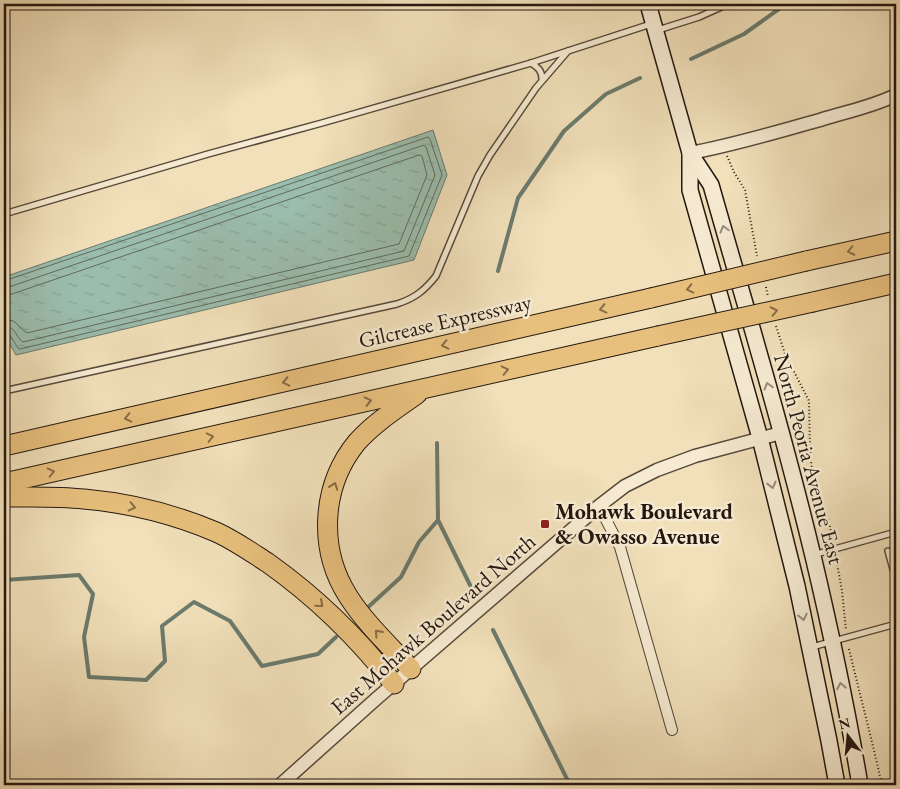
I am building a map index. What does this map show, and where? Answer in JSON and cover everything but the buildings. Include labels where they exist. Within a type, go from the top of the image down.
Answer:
[{"type":"highway","name":"Gilcrease Expressway","points":[[4,446],[896,242]]},
{"type":"highway","points":[[4,483],[896,284]]},
{"type":"highway","points":[[411,669],[369,623],[349,598],[338,578],[332,559],[328,517],[330,496],[346,457],[358,441],[376,423],[424,389]]},
{"type":"highway","points":[[4,497],[84,499],[122,504],[174,516],[217,533],[248,550],[321,604],[343,625],[394,684]]},
{"type":"main road","name":"North Peoria Avenue East","points":[[648,4],[690,153],[690,190],[760,438],[797,586],[837,785]]},
{"type":"main road","name":"North Peoria Avenue East","points":[[690,153],[711,185],[781,433],[813,555],[833,642],[860,785]]},
{"type":"street","points":[[690,153],[723,147],[888,99],[896,95]]},
{"type":"street","name":"East Mohawk Boulevard North","points":[[280,785],[411,669],[625,486],[657,470],[695,456],[781,433]]},
{"type":"street","points":[[600,506],[620,547],[672,730]]},
{"type":"lane","points":[[4,214],[568,51],[699,17],[728,4]]},
{"type":"lane","points":[[4,391],[397,304],[418,295],[428,287],[436,276],[478,176],[490,155],[542,79],[568,51]]},
{"type":"lane","points":[[531,63],[540,70],[542,79]]},
{"type":"lane","points":[[813,555],[896,532]]},
{"type":"lane","points":[[888,551],[896,580]]},
{"type":"lane","points":[[809,647],[896,624]]},
{"type":"path","points":[[723,147],[734,172],[745,190],[759,261]]},
{"type":"path","points":[[766,288],[768,297]]},
{"type":"path","name":"North Peoria Avenue East","points":[[776,323],[785,354],[809,401],[810,448],[812,470],[816,484]]},
{"type":"path","points":[[849,649],[871,733],[882,785]]},
{"type":"water","points":[[433,130],[447,175],[414,260],[16,355],[4,334],[4,277]]},
{"type":"waterway","points":[[691,59],[744,34],[786,4]]},
{"type":"waterway","points":[[498,271],[518,198],[564,131],[606,94],[640,78]]},
{"type":"waterway","points":[[437,443],[438,520],[471,587]]},
{"type":"waterway","points":[[366,609],[401,577],[419,542],[438,520]]},
{"type":"waterway","points":[[4,580],[79,575],[93,594],[84,637],[89,677],[146,680],[165,661],[162,626],[194,602],[230,621],[262,666],[318,654],[336,637]]},
{"type":"waterway","points":[[493,630],[570,785]]},
{"type":"place","name":"Mohawk Boulevard & Owasso Avenue","points":[[545,524]]}]
